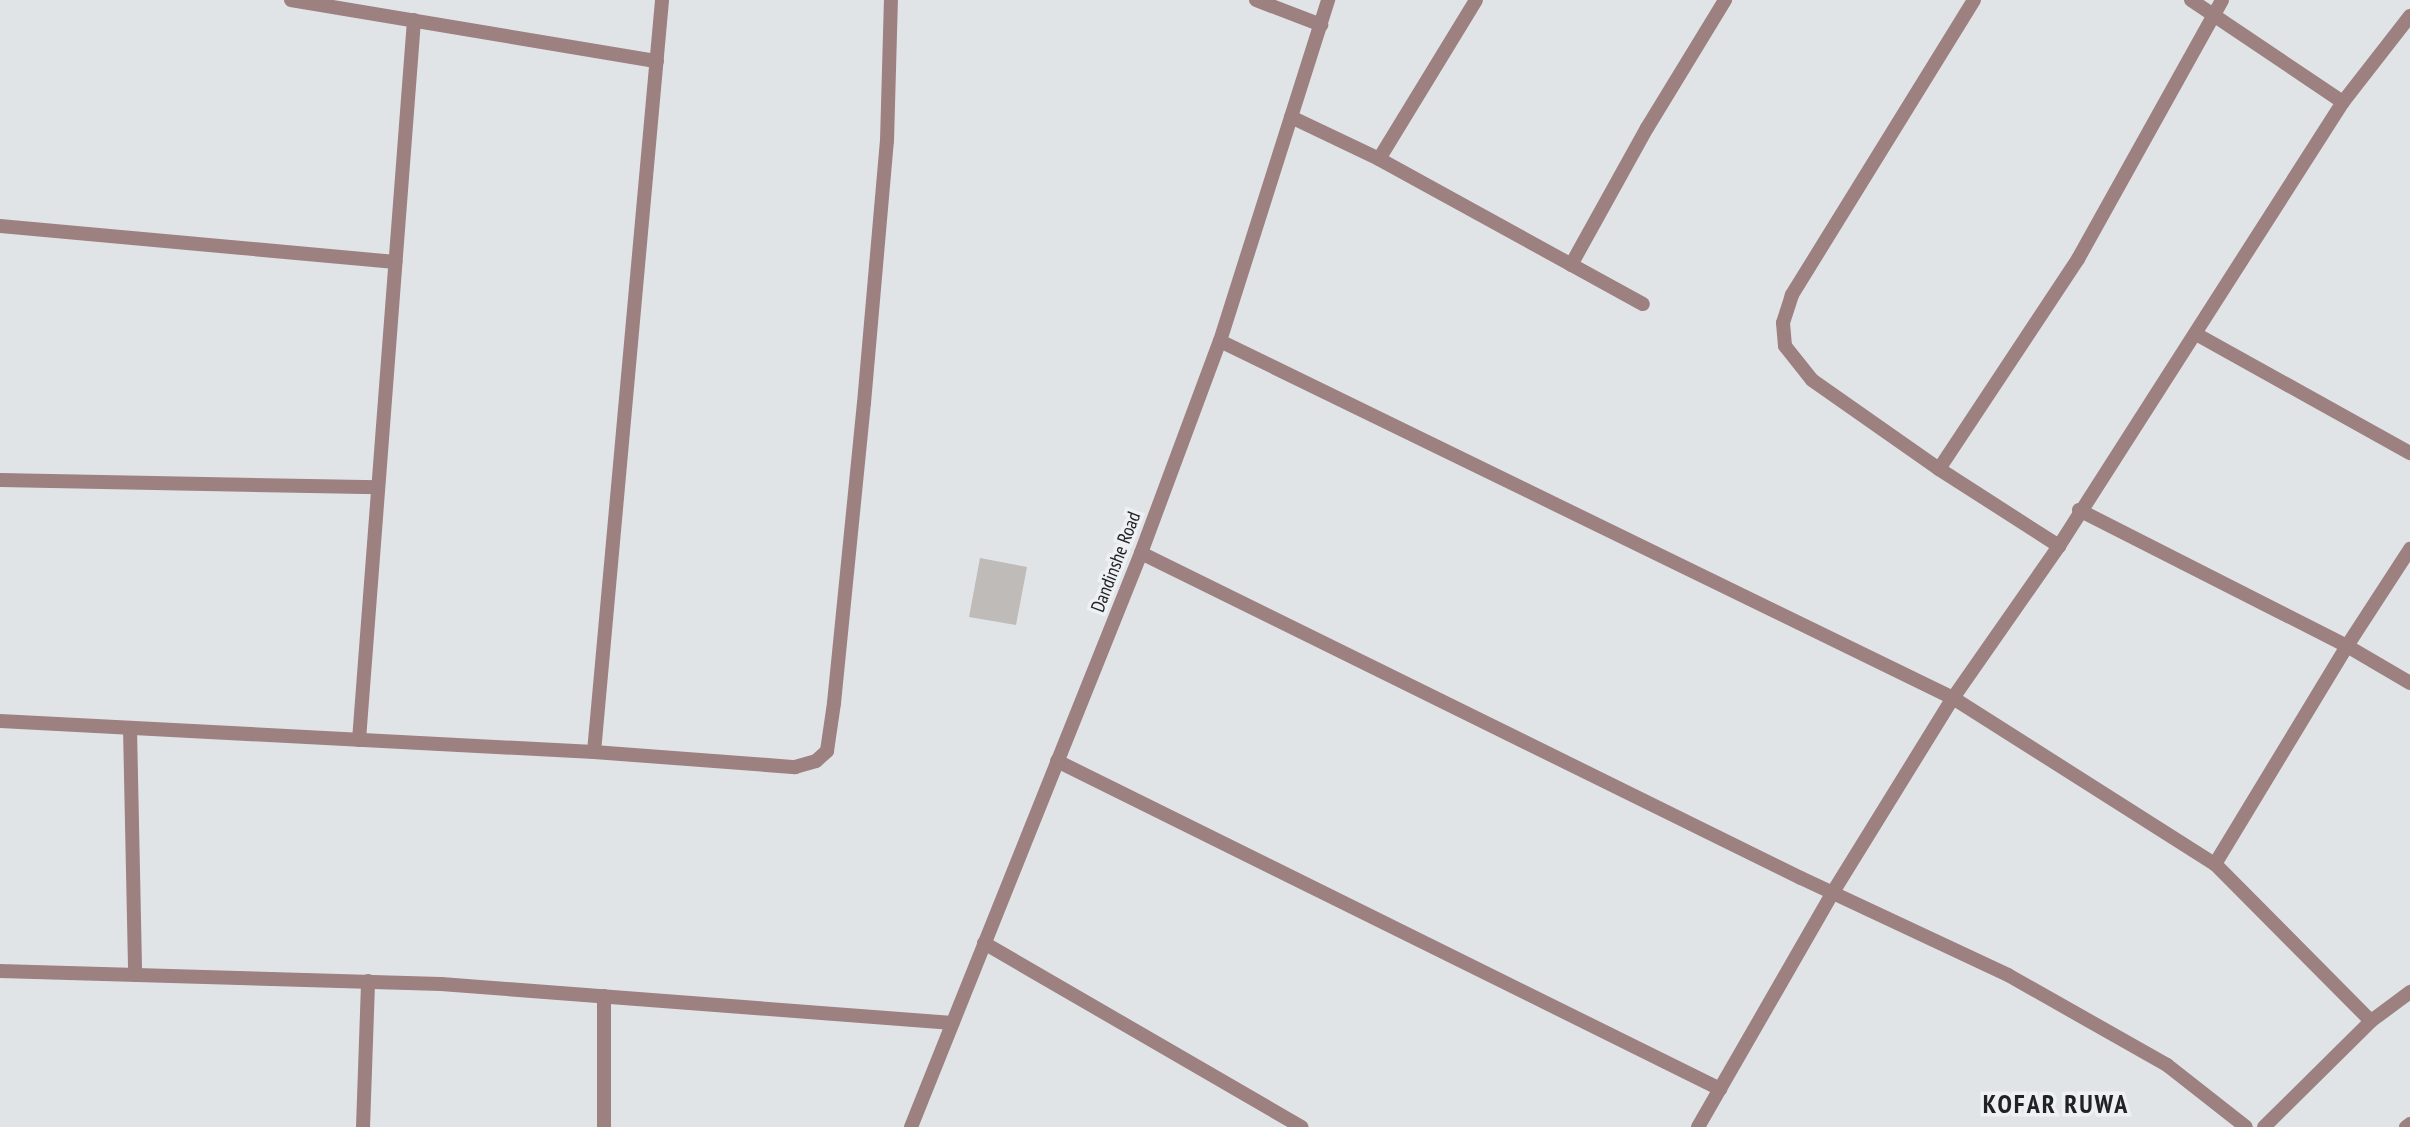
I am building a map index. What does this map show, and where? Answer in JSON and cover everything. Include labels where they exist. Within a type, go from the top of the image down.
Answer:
[{"type":"street","points":[[291,0],[657,61]]},
{"type":"street","points":[[594,752],[662,0]]},
{"type":"street","points":[[0,722],[594,752],[795,767],[816,761],[827,751],[867,375],[887,141],[891,0]]},
{"type":"street","points":[[1255,0],[1321,25]]},
{"type":"street","name":"Dandinshe Road","points":[[911,1127],[1141,553],[1220,341],[1328,0]]},
{"type":"street","points":[[1379,159],[1476,0]]},
{"type":"street","points":[[1571,265],[1647,128],[1725,0]]},
{"type":"street","points":[[1975,0],[1792,295],[1783,323],[1785,346],[1812,380],[1939,469],[2059,546]]},
{"type":"street","points":[[2191,0],[2343,102]]},
{"type":"street","points":[[1939,469],[2078,259],[2222,0]]},
{"type":"street","points":[[1698,1127],[1833,892],[1953,698],[2059,546],[2079,510],[2196,334],[2343,102],[2410,16]]},
{"type":"street","points":[[359,740],[414,20]]},
{"type":"street","points":[[1291,117],[1379,159],[1643,304]]},
{"type":"street","points":[[0,226],[395,262]]},
{"type":"street","points":[[2196,334],[2410,453]]},
{"type":"street","points":[[1220,341],[1953,698],[2215,864],[2371,1021]]},
{"type":"street","points":[[0,480],[378,487]]},
{"type":"street","points":[[2079,510],[2347,646],[2410,683]]},
{"type":"street","points":[[2215,864],[2347,646],[2410,549]]},
{"type":"street","points":[[1141,553],[2008,975],[2167,1065],[2246,1127]]},
{"type":"street","points":[[130,728],[135,975]]},
{"type":"street","points":[[1057,761],[1720,1089]]},
{"type":"street","points":[[984,943],[1303,1127]]},
{"type":"street","points":[[0,971],[368,981],[953,1023]]},
{"type":"street","points":[[363,1127],[368,981]]},
{"type":"street","points":[[2264,1127],[2371,1021],[2410,992]]},
{"type":"street","points":[[604,996],[604,1127]]},
{"type":"street","points":[[2406,1127],[2410,1124]]},
{"type":"building","points":[[980,558],[1027,567],[1016,625],[969,617]]},
{"type":"district","name":"KOFAR RUWA","points":[[2056,1104]]}]
